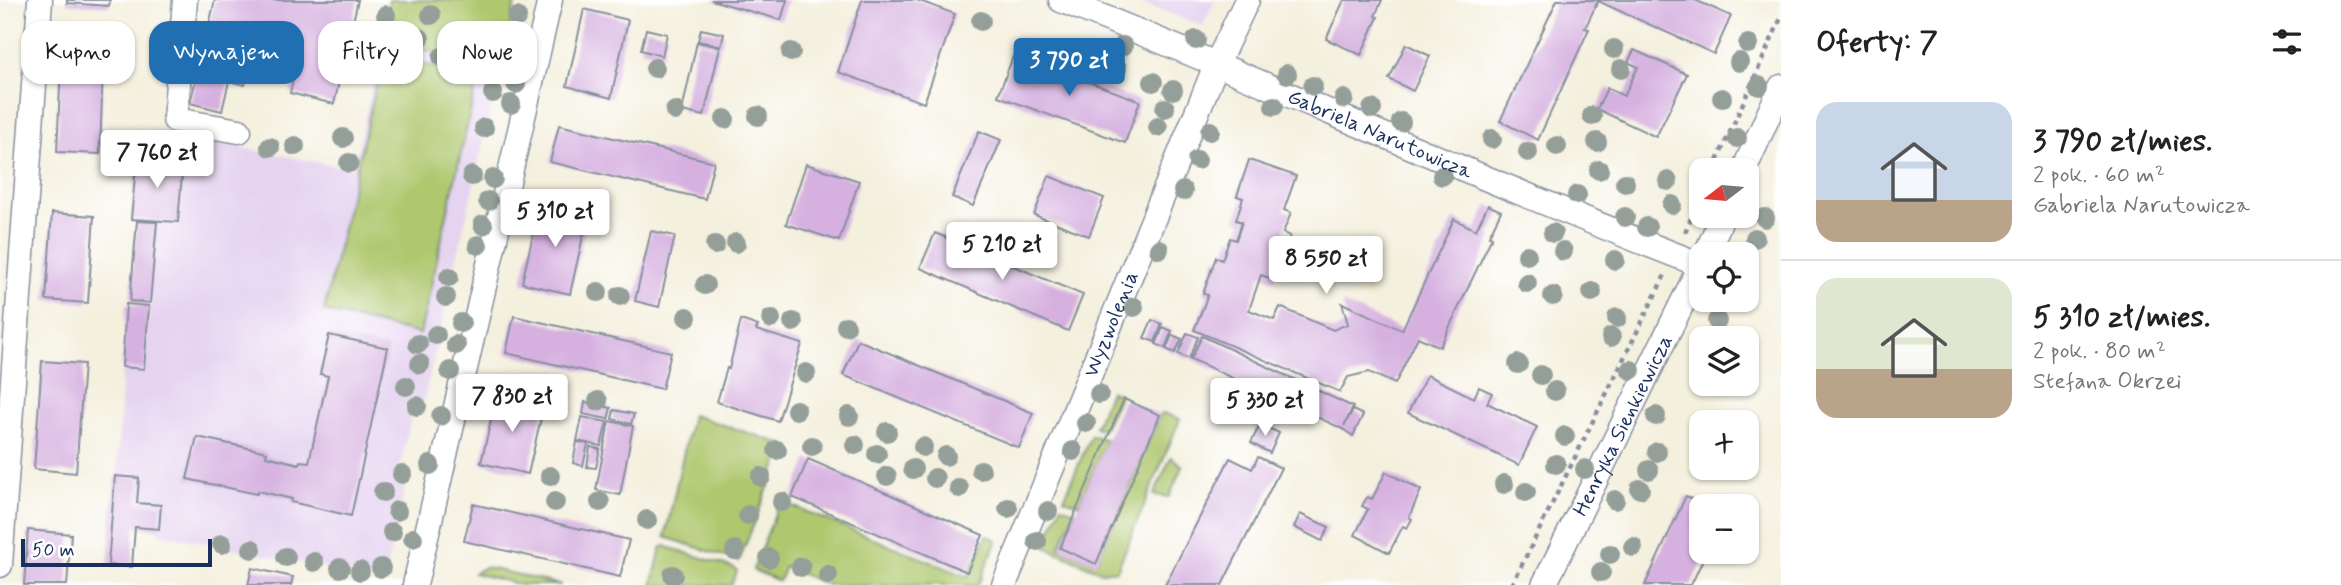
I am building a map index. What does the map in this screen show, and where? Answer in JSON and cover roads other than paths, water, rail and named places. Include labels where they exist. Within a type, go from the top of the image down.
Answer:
[{"type":"street","points":[[0,565],[40,0]]},
{"type":"street","points":[[185,0],[175,120],[239,131]]},
{"type":"street","points":[[415,585],[550,0]]},
{"type":"street","name":"Gabriela Narutowicza","points":[[1060,0],[1217,63],[1531,198],[1689,261]]},
{"type":"street","name":"Wyzwolenia","points":[[1003,585],[1217,63],[1247,0]]},
{"type":"street","points":[[1749,158],[1781,87]]},
{"type":"street","name":"Henryka Sienkiewicza","points":[[1544,585],[1689,289]]}]
